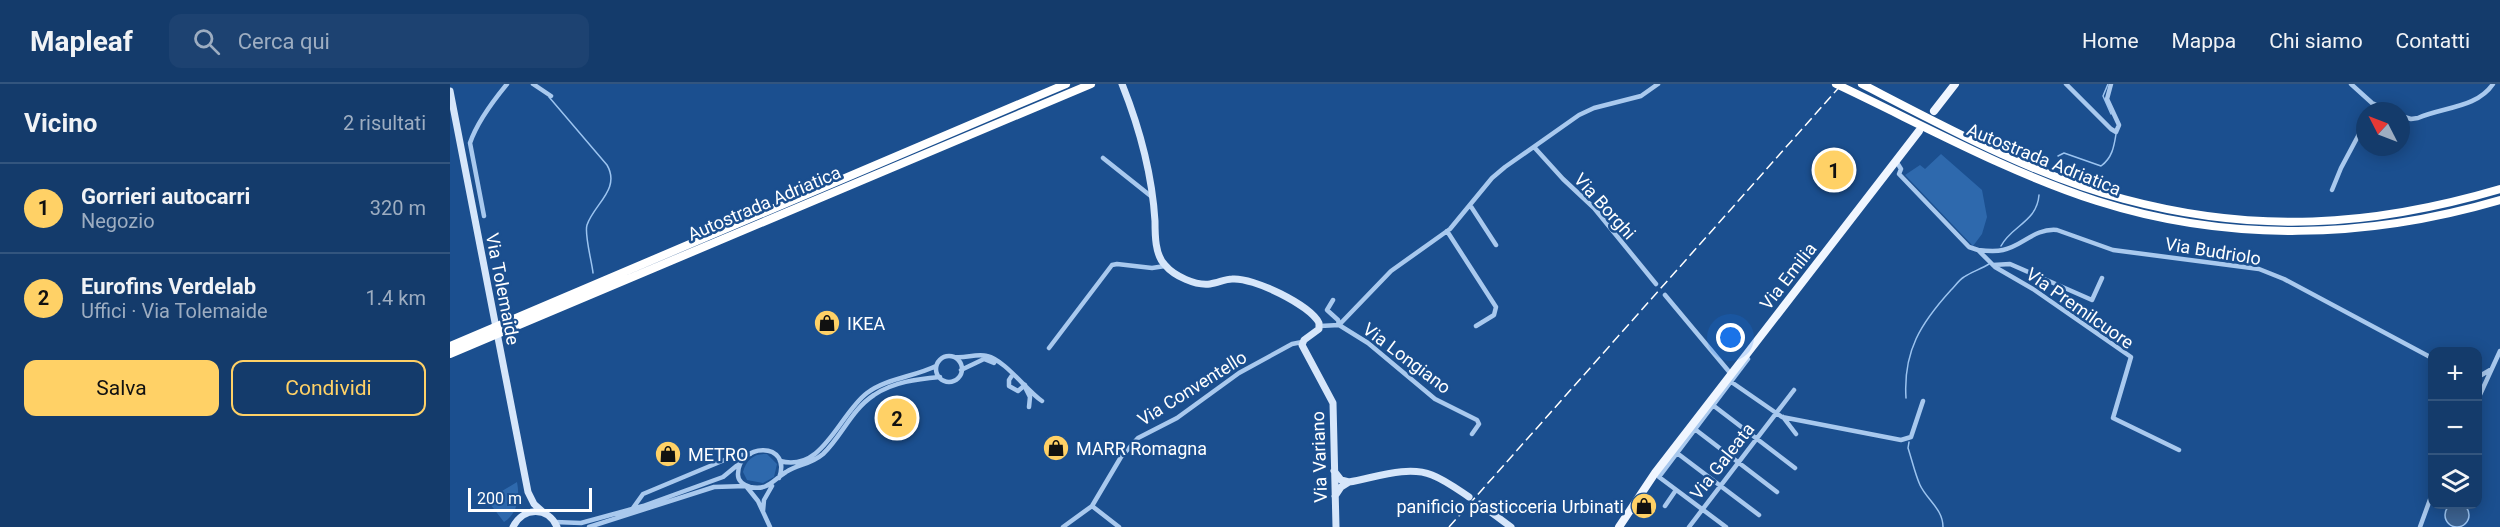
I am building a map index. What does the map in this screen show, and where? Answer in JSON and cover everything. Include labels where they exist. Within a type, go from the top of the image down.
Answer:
[{"type":"highway","name":"Autostrada Adriatica","points":[[450,346],[1066,84]]},
{"type":"highway","name":"Autostrada Adriatica","points":[[450,356],[922,153],[1091,84]]},
{"type":"highway","name":"Autostrada Adriatica","points":[[1836,84],[1919,123],[1932,125],[2099,191],[2189,214],[2243,221],[2311,223],[2391,215],[2500,189]]},
{"type":"highway","name":"Autostrada Adriatica","points":[[1862,84],[1919,123]]},
{"type":"highway","name":"Autostrada Adriatica","points":[[1932,125],[2030,175],[2095,200],[2180,222],[2222,228],[2320,232],[2380,226],[2420,220],[2500,200]]},
{"type":"highway","points":[[450,340],[543,306]]},
{"type":"main road","points":[[1934,111],[1955,84]]},
{"type":"main road","name":"Via Emilia","points":[[1619,527],[1893,164],[1919,123]]},
{"type":"street","points":[[484,216],[470,143],[497,95],[507,84]]},
{"type":"street","points":[[533,84],[551,96]]},
{"type":"street","name":"Via Longiano","points":[[1320,326],[1340,325],[1391,272],[1447,231],[1492,178],[1534,147],[1579,115],[1594,108],[1641,96],[1658,84]]},
{"type":"street","points":[[2066,84],[2110,129],[2116,132],[2119,129],[2118,120],[2107,99],[2111,84]]},
{"type":"street","points":[[2351,84],[2371,102]]},
{"type":"street","points":[[2410,119],[2478,99],[2487,93],[2493,84]]},
{"type":"street","points":[[1123,85],[1140,130],[1154,199],[1155,237],[1161,260],[1165,266],[1184,278],[1200,284],[1209,285],[1232,279],[1243,280],[1283,294],[1311,312],[1320,326],[1302,342]]},
{"type":"street","name":"Via Tolemaide","points":[[450,91],[498,346],[528,492],[534,504],[556,524],[580,523],[632,510],[723,477],[750,454]]},
{"type":"street","points":[[2332,190],[2356,140]]},
{"type":"street","name":"Via Borghi","points":[[1534,147],[1594,208],[1656,284]]},
{"type":"street","points":[[1103,158],[1154,199]]},
{"type":"street","points":[[1893,164],[1901,169],[1899,174]]},
{"type":"street","name":"Via Premilcuore","points":[[1893,164],[1899,174],[1970,247],[1978,250],[1993,266],[2033,289],[2131,357],[2113,418],[2178,450]]},
{"type":"street","points":[[1144,190],[1152,187]]},
{"type":"street","points":[[1470,205],[1496,245]]},
{"type":"street","name":"Via Budriolo","points":[[1978,250],[2002,251],[2034,234],[2057,230],[2113,250],[2259,269],[2284,279],[2428,355]]},
{"type":"street","points":[[1447,231],[1496,307],[1494,315],[1476,326]]},
{"type":"street","name":"Via Premilcuore","points":[[1993,266],[2010,264],[2092,300],[2102,278]]},
{"type":"street","points":[[1049,348],[1112,265],[1152,268],[1165,266]]},
{"type":"street","points":[[1665,295],[1730,378],[1777,412],[1796,434]]},
{"type":"street","name":"Via Longiano","points":[[1333,300],[1327,310],[1340,325],[1374,347],[1427,393],[1477,420],[1479,424],[1472,434]]},
{"type":"street","name":"Via Variano","points":[[1302,342],[1313,368],[1333,403],[1334,471],[1341,483],[1334,498],[1336,527]]},
{"type":"street","name":"Via Conventello","points":[[1063,527],[1092,506],[1121,457],[1138,438],[1177,418],[1239,372],[1292,344],[1302,342]]},
{"type":"street","points":[[2482,389],[2500,351]]},
{"type":"street","points":[[780,461],[796,462],[818,451],[853,405],[880,385],[920,374],[936,366],[943,357],[987,356],[1042,401]]},
{"type":"street","points":[[954,357],[960,362],[962,370]]},
{"type":"street","points":[[764,517],[765,500],[777,480],[785,472],[805,465],[821,455],[857,410],[873,395],[893,386],[919,379],[940,377],[947,381],[955,380],[962,370],[984,359],[1012,375]]},
{"type":"street","name":"Via Emilia","points":[[1657,475],[1696,430],[1714,406],[1730,378],[1748,359]]},
{"type":"street","points":[[936,366],[940,377]]},
{"type":"street","points":[[2482,375],[2492,369]]},
{"type":"street","points":[[1012,375],[1009,386],[1018,391],[1025,386]]},
{"type":"street","points":[[1025,386],[1030,397],[1029,407]]},
{"type":"street","name":"Via Galeata","points":[[1689,527],[1794,390]]},
{"type":"street","points":[[1782,417],[1907,439],[1913,432],[1923,401]]},
{"type":"street","points":[[1714,406],[1795,468]]},
{"type":"street","points":[[1696,430],[1777,492]]},
{"type":"street","points":[[632,510],[643,494],[734,456],[750,454],[761,449],[777,456],[780,461],[777,480]]},
{"type":"street","points":[[1677,453],[1759,515]]},
{"type":"street","points":[[742,462],[738,477],[758,501],[770,527]]},
{"type":"street","points":[[1341,483],[1406,472],[1425,473],[1443,480],[1469,497]]},
{"type":"street","points":[[1657,475],[1726,527]]},
{"type":"street","points":[[589,527],[714,487],[758,488],[777,480]]},
{"type":"street","points":[[1665,506],[1676,490]]},
{"type":"street","name":"Via Tolemaide","points":[[513,527],[523,515],[528,492]]},
{"type":"street","points":[[1480,504],[1511,527]]},
{"type":"street","points":[[1092,506],[1119,527]]},
{"type":"street","points":[[2420,527],[2428,507]]},
{"type":"street","points":[[523,515],[529,512],[544,513]]},
{"type":"shaded area","points":[[1941,154],[1982,190],[1987,217],[1982,234],[1973,246],[1905,175],[1920,165],[1925,169]]},
{"type":"shaded area","points":[[767,454],[777,464],[774,477],[763,483],[747,480],[743,472],[748,461],[754,456]]},
{"type":"shaded area","points":[[517,482],[517,504],[512,514],[504,522],[487,500]]},
{"type":"shaded area","points":[[2446,509],[2468,510],[2466,524],[2457,527],[2448,524],[2445,515]]},
{"type":"waterway","points":[[2108,84],[2103,96],[2111,114]]},
{"type":"waterway","points":[[549,97],[607,165],[610,174],[609,189],[590,217],[586,229],[593,273]]},
{"type":"waterway","points":[[2058,156],[2064,153],[2101,166],[2110,156],[2116,134]]},
{"type":"waterway","points":[[2001,246],[2005,239],[2034,212],[2039,195]]},
{"type":"waterway","points":[[1906,398],[1906,381],[1911,352],[1923,326],[1960,280],[1989,264]]},
{"type":"waterway","points":[[1909,442],[1908,448],[1918,481],[1940,515],[1943,527]]},
{"type":"railway","points":[[1449,527],[1842,84]]},
{"type":"place","name":"Gorrieri autocarri","points":[[1834,170]]},
{"type":"place","name":"IKEA","points":[[827,323]]},
{"type":"place","name":"Eurofins Verdelab","points":[[897,418]]},
{"type":"place","name":"MARR Romagna","points":[[1056,448]]},
{"type":"place","name":"METRO","points":[[668,454]]},
{"type":"place","name":"panificio pasticceria Urbinati","points":[[1644,506]]}]
